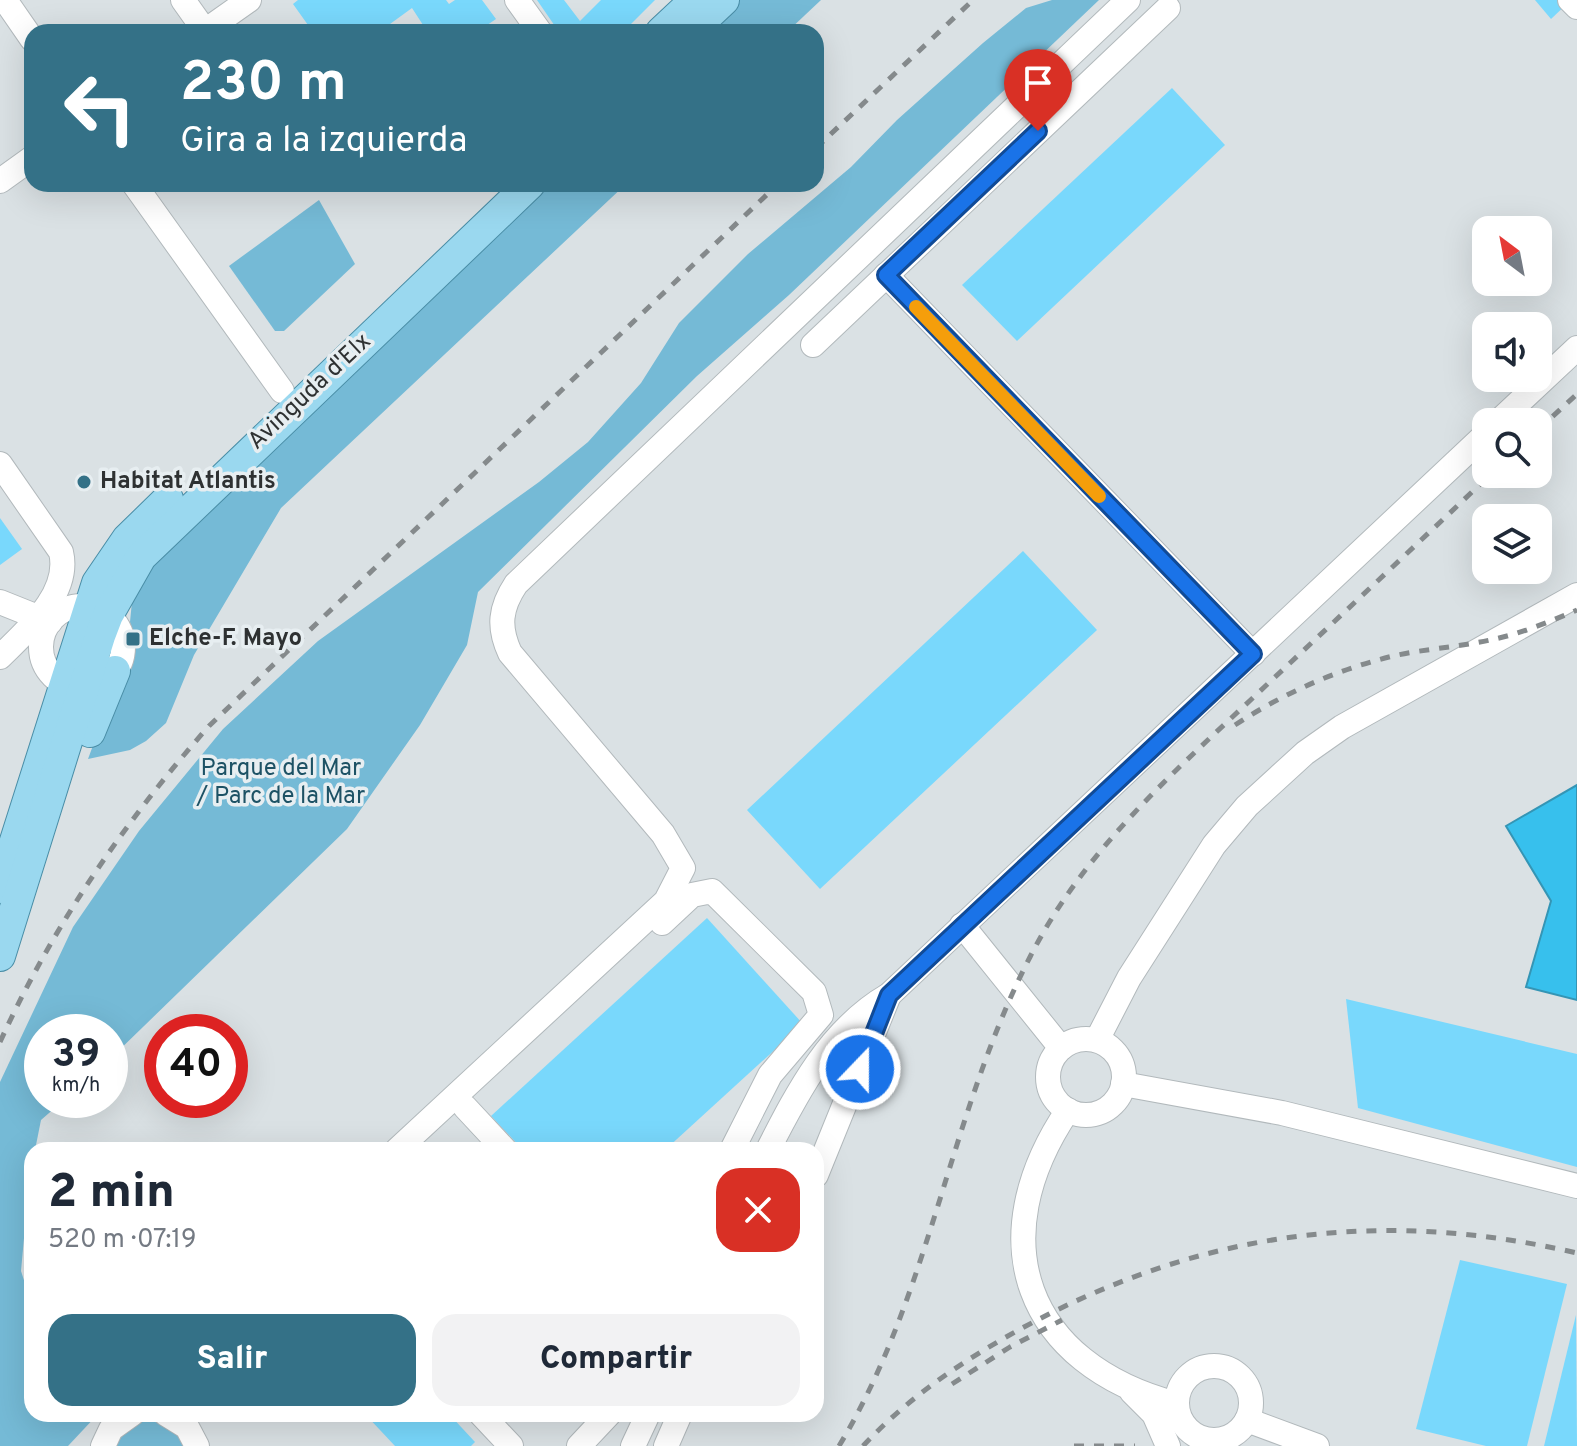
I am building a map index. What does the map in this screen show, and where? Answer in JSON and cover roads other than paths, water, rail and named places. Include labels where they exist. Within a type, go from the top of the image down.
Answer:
[{"type":"main road","points":[[670,24],[695,0]]},
{"type":"main road","points":[[698,24],[724,0]]},
{"type":"main road","name":"Avinguda d'Elx","points":[[98,610],[97,583],[127,539],[492,192]]},
{"type":"main road","name":"Avinguda d'Elx","points":[[0,888],[64,678],[98,610],[159,536],[522,192]]},
{"type":"main road","points":[[0,958],[37,882],[80,756],[115,671]]},
{"type":"main road","name":"Avinguda d'Elx","points":[[0,958],[64,678]]},
{"type":"street","points":[[5,0],[24,27]]},
{"type":"street","points":[[183,0],[200,24]]},
{"type":"street","points":[[216,24],[249,0]]},
{"type":"street","points":[[517,0],[534,24]]},
{"type":"street","points":[[406,1142],[666,901],[683,868],[663,834],[510,653],[502,637],[501,618],[506,599],[516,584],[810,305],[846,266],[1128,0]]},
{"type":"street","points":[[1570,0],[1577,7]]},
{"type":"street","points":[[813,345],[1168,8]]},
{"type":"street","points":[[0,181],[24,164]]},
{"type":"street","points":[[140,192],[282,391]]},
{"type":"street","points":[[886,275],[1253,654]]},
{"type":"street","points":[[1513,408],[1577,348]]},
{"type":"street","points":[[772,1142],[794,1100],[826,1051],[852,1021],[889,995],[1472,447]]},
{"type":"street","points":[[0,464],[61,552],[62,573],[46,614]]},
{"type":"street","points":[[1097,1040],[1129,978],[1214,845],[1247,806],[1305,753],[1342,727],[1577,595]]},
{"type":"street","points":[[0,602],[46,614]]},
{"type":"street","points":[[0,657],[9,631],[46,614],[73,607],[98,610],[123,641],[115,671],[102,683],[64,678],[15,662],[0,669]]},
{"type":"street","name":"Avinguda d'Elx","points":[[46,614],[42,641],[64,678]]},
{"type":"street","points":[[9,631],[64,678]]},
{"type":"street","points":[[427,1142],[692,895],[712,891],[814,992],[821,1015],[814,1027],[770,1075],[736,1142]]},
{"type":"street","points":[[962,925],[1061,1048]]},
{"type":"street","points":[[824,1155],[889,995]]},
{"type":"street","points":[[1097,1040],[1115,1053],[1121,1062],[1123,1084],[1111,1104],[1102,1111],[1079,1114],[1058,1103],[1048,1081],[1048,1069],[1061,1048],[1072,1041],[1097,1040]]},
{"type":"street","points":[[1123,1084],[1282,1113],[1577,1186]]},
{"type":"street","points":[[465,1107],[498,1142]]},
{"type":"street","points":[[1068,1110],[1037,1160],[1028,1186],[1022,1242],[1026,1268],[1045,1317],[1067,1349],[1091,1368],[1127,1388],[1176,1404]]},
{"type":"street","points":[[1216,1366],[1238,1375],[1250,1397],[1247,1420],[1225,1442],[1190,1440],[1178,1416],[1176,1404],[1184,1381],[1204,1367],[1216,1366]]},
{"type":"street","points":[[1127,1388],[1154,1414],[1168,1446]]},
{"type":"street","points":[[1247,1420],[1317,1446]]},
{"type":"street","points":[[103,1446],[111,1429],[121,1422]]},
{"type":"street","points":[[488,1422],[511,1446]]},
{"type":"street","points":[[579,1446],[602,1422]]},
{"type":"street","points":[[633,1446],[644,1422]]},
{"type":"street","points":[[666,1446],[676,1422]]},
{"type":"railway","points":[[824,140],[973,0]]},
{"type":"railway","points":[[0,1042],[43,957],[92,876],[148,800],[209,726],[770,192]]},
{"type":"railway","points":[[1552,417],[1577,394]]},
{"type":"railway","points":[[839,1446],[870,1388],[896,1328],[1002,1017],[1052,918],[1103,848],[1162,784],[1476,488]]},
{"type":"railway","points":[[1235,725],[1291,693],[1351,668],[1405,654],[1501,637],[1577,610]]},
{"type":"railway","points":[[863,1446],[927,1389],[999,1341],[1113,1285],[1177,1262],[1242,1246],[1307,1235],[1373,1231],[1440,1232],[1577,1253]]},
{"type":"railway","points":[[952,1384],[1010,1347],[1062,1320]]},
{"type":"railway","points":[[1074,1446],[1135,1446]]},
{"type":"place","name":"Habitat Atlantis","points":[[84,482]]},
{"type":"place","name":"Elche-F. Mayo","points":[[133,639]]},
{"type":"park label","name":"Parque del Mar / Parc de la Mar","points":[[281,783]]}]
